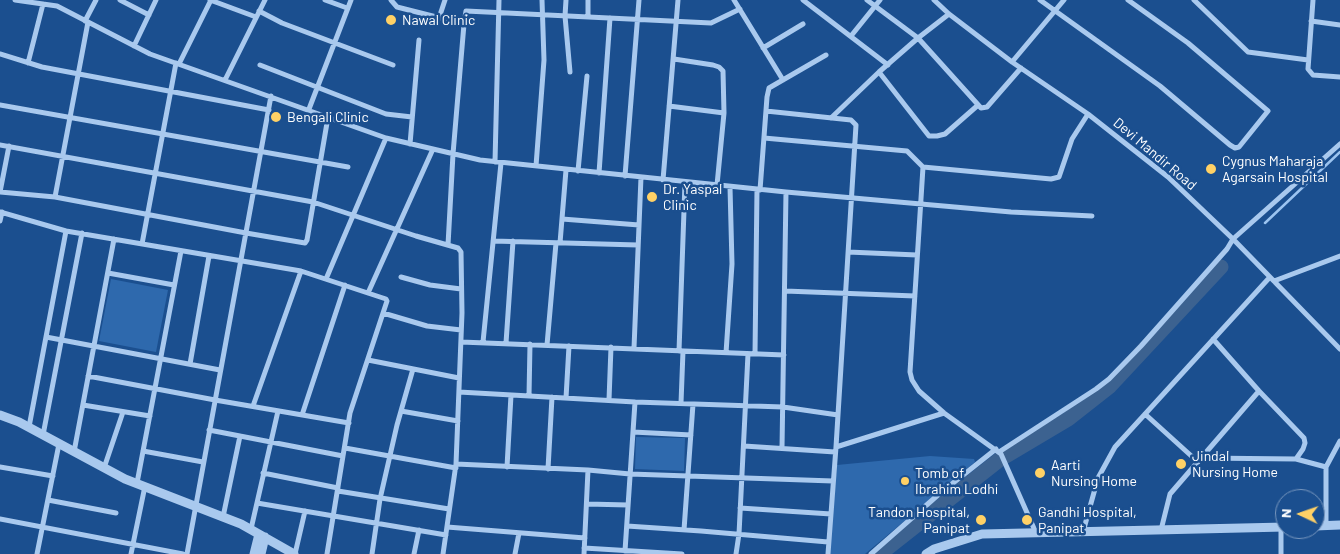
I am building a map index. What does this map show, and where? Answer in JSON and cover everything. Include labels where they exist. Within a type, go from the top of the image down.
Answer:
[{"type":"street","points":[[15,0],[57,6],[150,54],[386,138],[453,154],[498,162],[730,187],[1011,212],[1092,216]]},
{"type":"street","points":[[55,197],[86,21],[96,0]]},
{"type":"street","points":[[120,0],[149,15]]},
{"type":"street","points":[[134,46],[156,0]]},
{"type":"street","points":[[142,244],[178,64],[210,0],[258,14],[393,65]]},
{"type":"street","points":[[225,80],[264,0]]},
{"type":"street","points":[[325,0],[347,8]]},
{"type":"street","points":[[309,110],[350,0]]},
{"type":"street","points":[[391,0],[397,7],[464,24]]},
{"type":"street","points":[[439,18],[445,0]]},
{"type":"street","points":[[483,342],[498,162],[499,0]]},
{"type":"street","points":[[536,166],[544,60],[542,0]]},
{"type":"street","points":[[566,0],[565,16],[570,72]]},
{"type":"street","points":[[588,0],[588,17]]},
{"type":"street","points":[[625,176],[639,0]]},
{"type":"street","points":[[663,180],[678,0]]},
{"type":"street","points":[[734,0],[782,80]]},
{"type":"street","points":[[804,0],[888,65]]},
{"type":"street","points":[[867,0],[918,38],[977,106],[981,108],[987,107],[1021,68]]},
{"type":"street","points":[[851,36],[880,0]]},
{"type":"street","name":"Devi Mandir Road","points":[[934,0],[949,14],[1012,62],[1088,114],[1168,177],[1233,239],[1340,349]]},
{"type":"street","points":[[1040,0],[1160,86],[1230,145],[1235,148],[1239,147],[1268,111],[1188,44],[1128,0]]},
{"type":"street","points":[[1012,62],[1064,0]]},
{"type":"street","points":[[1194,0],[1248,52],[1308,60]]},
{"type":"street","points":[[1314,0],[1308,69],[1313,75],[1340,77]]},
{"type":"street","points":[[28,63],[43,4]]},
{"type":"street","points":[[448,244],[453,154],[466,11],[711,23],[740,10]]},
{"type":"street","points":[[831,118],[918,38],[949,14]]},
{"type":"street","points":[[600,173],[610,18]]},
{"type":"street","points":[[1312,21],[1340,25]]},
{"type":"street","points":[[763,48],[803,24]]},
{"type":"street","points":[[410,144],[420,40]]},
{"type":"street","points":[[0,54],[28,63],[78,74],[269,110]]},
{"type":"street","points":[[755,354],[758,189],[767,97],[770,88],[826,54]]},
{"type":"street","points":[[674,59],[720,67],[723,71],[724,113],[717,185]]},
{"type":"street","points":[[260,65],[386,114],[412,117]]},
{"type":"street","points":[[880,72],[929,136],[945,134],[977,106]]},
{"type":"street","points":[[578,171],[587,76]]},
{"type":"street","points":[[187,554],[271,96]]},
{"type":"street","points":[[0,105],[348,167]]},
{"type":"street","points":[[670,106],[724,113]]},
{"type":"street","points":[[766,112],[854,121],[856,125],[828,554]]},
{"type":"street","points":[[764,138],[907,151],[923,168],[1051,179],[1059,176],[1069,146],[1088,114]]},
{"type":"street","points":[[8,146],[0,192],[55,197],[305,243],[328,117]]},
{"type":"street","points":[[326,279],[386,138]]},
{"type":"street","points":[[0,144],[313,202],[395,229],[456,246],[461,252],[461,342],[458,421],[456,466],[443,554]]},
{"type":"street","points":[[871,554],[938,495],[1109,379],[1141,346],[1233,239],[1340,144]]},
{"type":"street","points":[[368,293],[395,229],[433,149]]},
{"type":"street","points":[[923,168],[910,372],[912,380],[919,392],[999,452],[1007,463],[1036,533]]},
{"type":"street","points":[[548,345],[566,170]]},
{"type":"street","points":[[634,348],[641,177]]},
{"type":"street","points":[[682,403],[681,351],[685,182]]},
{"type":"street","points":[[726,353],[732,264],[730,187]]},
{"type":"street","points":[[782,448],[786,192]]},
{"type":"street","points":[[0,222],[1,212],[66,230],[301,271],[386,299],[387,302],[349,423],[328,554]]},
{"type":"street","points":[[562,220],[639,225]]},
{"type":"street","points":[[29,427],[66,230]]},
{"type":"street","points":[[43,435],[82,233]]},
{"type":"street","points":[[74,452],[114,239]]},
{"type":"street","points":[[492,240],[638,246]]},
{"type":"street","points":[[506,343],[513,241]]},
{"type":"street","points":[[131,554],[141,485],[143,451],[181,251]]},
{"type":"street","points":[[848,252],[917,255]]},
{"type":"street","points":[[190,364],[210,256]]},
{"type":"street","points":[[1084,532],[1098,478],[1115,447],[1213,339],[1272,279],[1340,256]]},
{"type":"street","points":[[253,406],[301,271]]},
{"type":"street","points":[[108,273],[174,285]]},
{"type":"street","points":[[401,277],[430,285],[461,289]]},
{"type":"street","points":[[302,415],[345,286]]},
{"type":"street","points":[[785,291],[915,296]]},
{"type":"street","points":[[383,313],[427,326],[461,330]]},
{"type":"street","points":[[46,337],[220,370]]},
{"type":"street","points":[[1213,339],[1304,438],[1303,449],[1296,459]]},
{"type":"street","points":[[461,342],[784,355]]},
{"type":"street","points":[[529,396],[530,344]]},
{"type":"street","points":[[566,398],[569,346]]},
{"type":"street","points":[[609,400],[611,347]]},
{"type":"street","points":[[736,554],[739,534],[748,354]]},
{"type":"street","points":[[368,360],[459,378]]},
{"type":"street","points":[[372,554],[380,499],[413,369]]},
{"type":"street","points":[[88,376],[349,423]]},
{"type":"street","points":[[459,392],[635,402],[783,407],[838,415]]},
{"type":"street","points":[[1161,530],[1170,494],[1260,392]]},
{"type":"street","points":[[507,467],[511,395]]},
{"type":"street","points":[[548,468],[552,397]]},
{"type":"street","points":[[625,550],[635,402]]},
{"type":"street","points":[[684,530],[693,404]]},
{"type":"street","points":[[83,405],[150,416]]},
{"type":"street","points":[[261,554],[256,503],[278,411]]},
{"type":"street","points":[[401,411],[458,421]]},
{"type":"street","points":[[104,468],[123,412]]},
{"type":"street","points":[[744,446],[836,449],[944,412]]},
{"type":"street","points":[[1145,414],[1200,460],[1296,459],[1326,467]]},
{"type":"street","points":[[0,415],[29,427],[104,468],[141,485],[223,517],[258,533],[295,554],[304,511]]},
{"type":"street","points":[[209,430],[343,456]]},
{"type":"street","points":[[633,432],[690,435]]},
{"type":"street","points":[[223,517],[240,436]]},
{"type":"street","points":[[1340,441],[1326,467],[1326,526],[1340,525]]},
{"type":"street","points":[[37,554],[59,444]]},
{"type":"street","points":[[345,448],[390,457],[456,466],[548,468],[630,474],[833,481]]},
{"type":"street","points":[[143,451],[203,462]]},
{"type":"street","points":[[0,467],[53,476]]},
{"type":"street","points":[[588,470],[584,551],[625,550],[682,554]]},
{"type":"street","points":[[263,473],[380,499],[449,509]]},
{"type":"street","points":[[48,500],[116,513]]},
{"type":"street","points":[[256,503],[446,535]]},
{"type":"street","points":[[587,504],[628,505]]},
{"type":"street","points":[[740,508],[831,514]]},
{"type":"street","points":[[0,518],[183,554]]},
{"type":"street","points":[[627,526],[828,542]]},
{"type":"street","points":[[447,527],[585,538]]},
{"type":"street","points":[[926,554],[934,549],[982,534],[1275,527]]},
{"type":"street","points":[[414,554],[419,530]]},
{"type":"street","points":[[254,554],[258,533]]},
{"type":"street","points":[[516,554],[519,533]]},
{"type":"street","points":[[1281,554],[1282,539]]},
{"type":"shaded area","points":[[111,279],[168,290],[156,352],[99,341]]},
{"type":"shaded area","points":[[636,437],[685,438],[684,471],[635,469]]},
{"type":"shaded area","points":[[930,456],[974,459],[975,462],[865,554],[829,554],[837,465]]},
{"type":"waterway","points":[[1265,223],[1340,152]]},
{"type":"waterway","points":[[880,554],[999,460],[1068,419],[1110,386],[1221,267]]},
{"type":"place","name":"Nawal Clinic","points":[[391,20]]},
{"type":"place","name":"Bengali Clinic","points":[[276,117]]},
{"type":"place","name":"Cygnus Maharaja Agarsain Hospital","points":[[1211,169]]},
{"type":"place","name":"Dr. Yaspal Clinic","points":[[652,197]]},
{"type":"place","name":"Jindal Nursing Home","points":[[1181,464]]},
{"type":"place","name":"Aarti Nursing Home","points":[[1040,473]]},
{"type":"place","name":"Tomb of Ibrahim Lodhi","points":[[905,481]]},
{"type":"place","name":"Tandon Hospital, Panipat","points":[[981,520]]},
{"type":"place","name":"Gandhi Hospital, Panipat","points":[[1027,520]]}]
